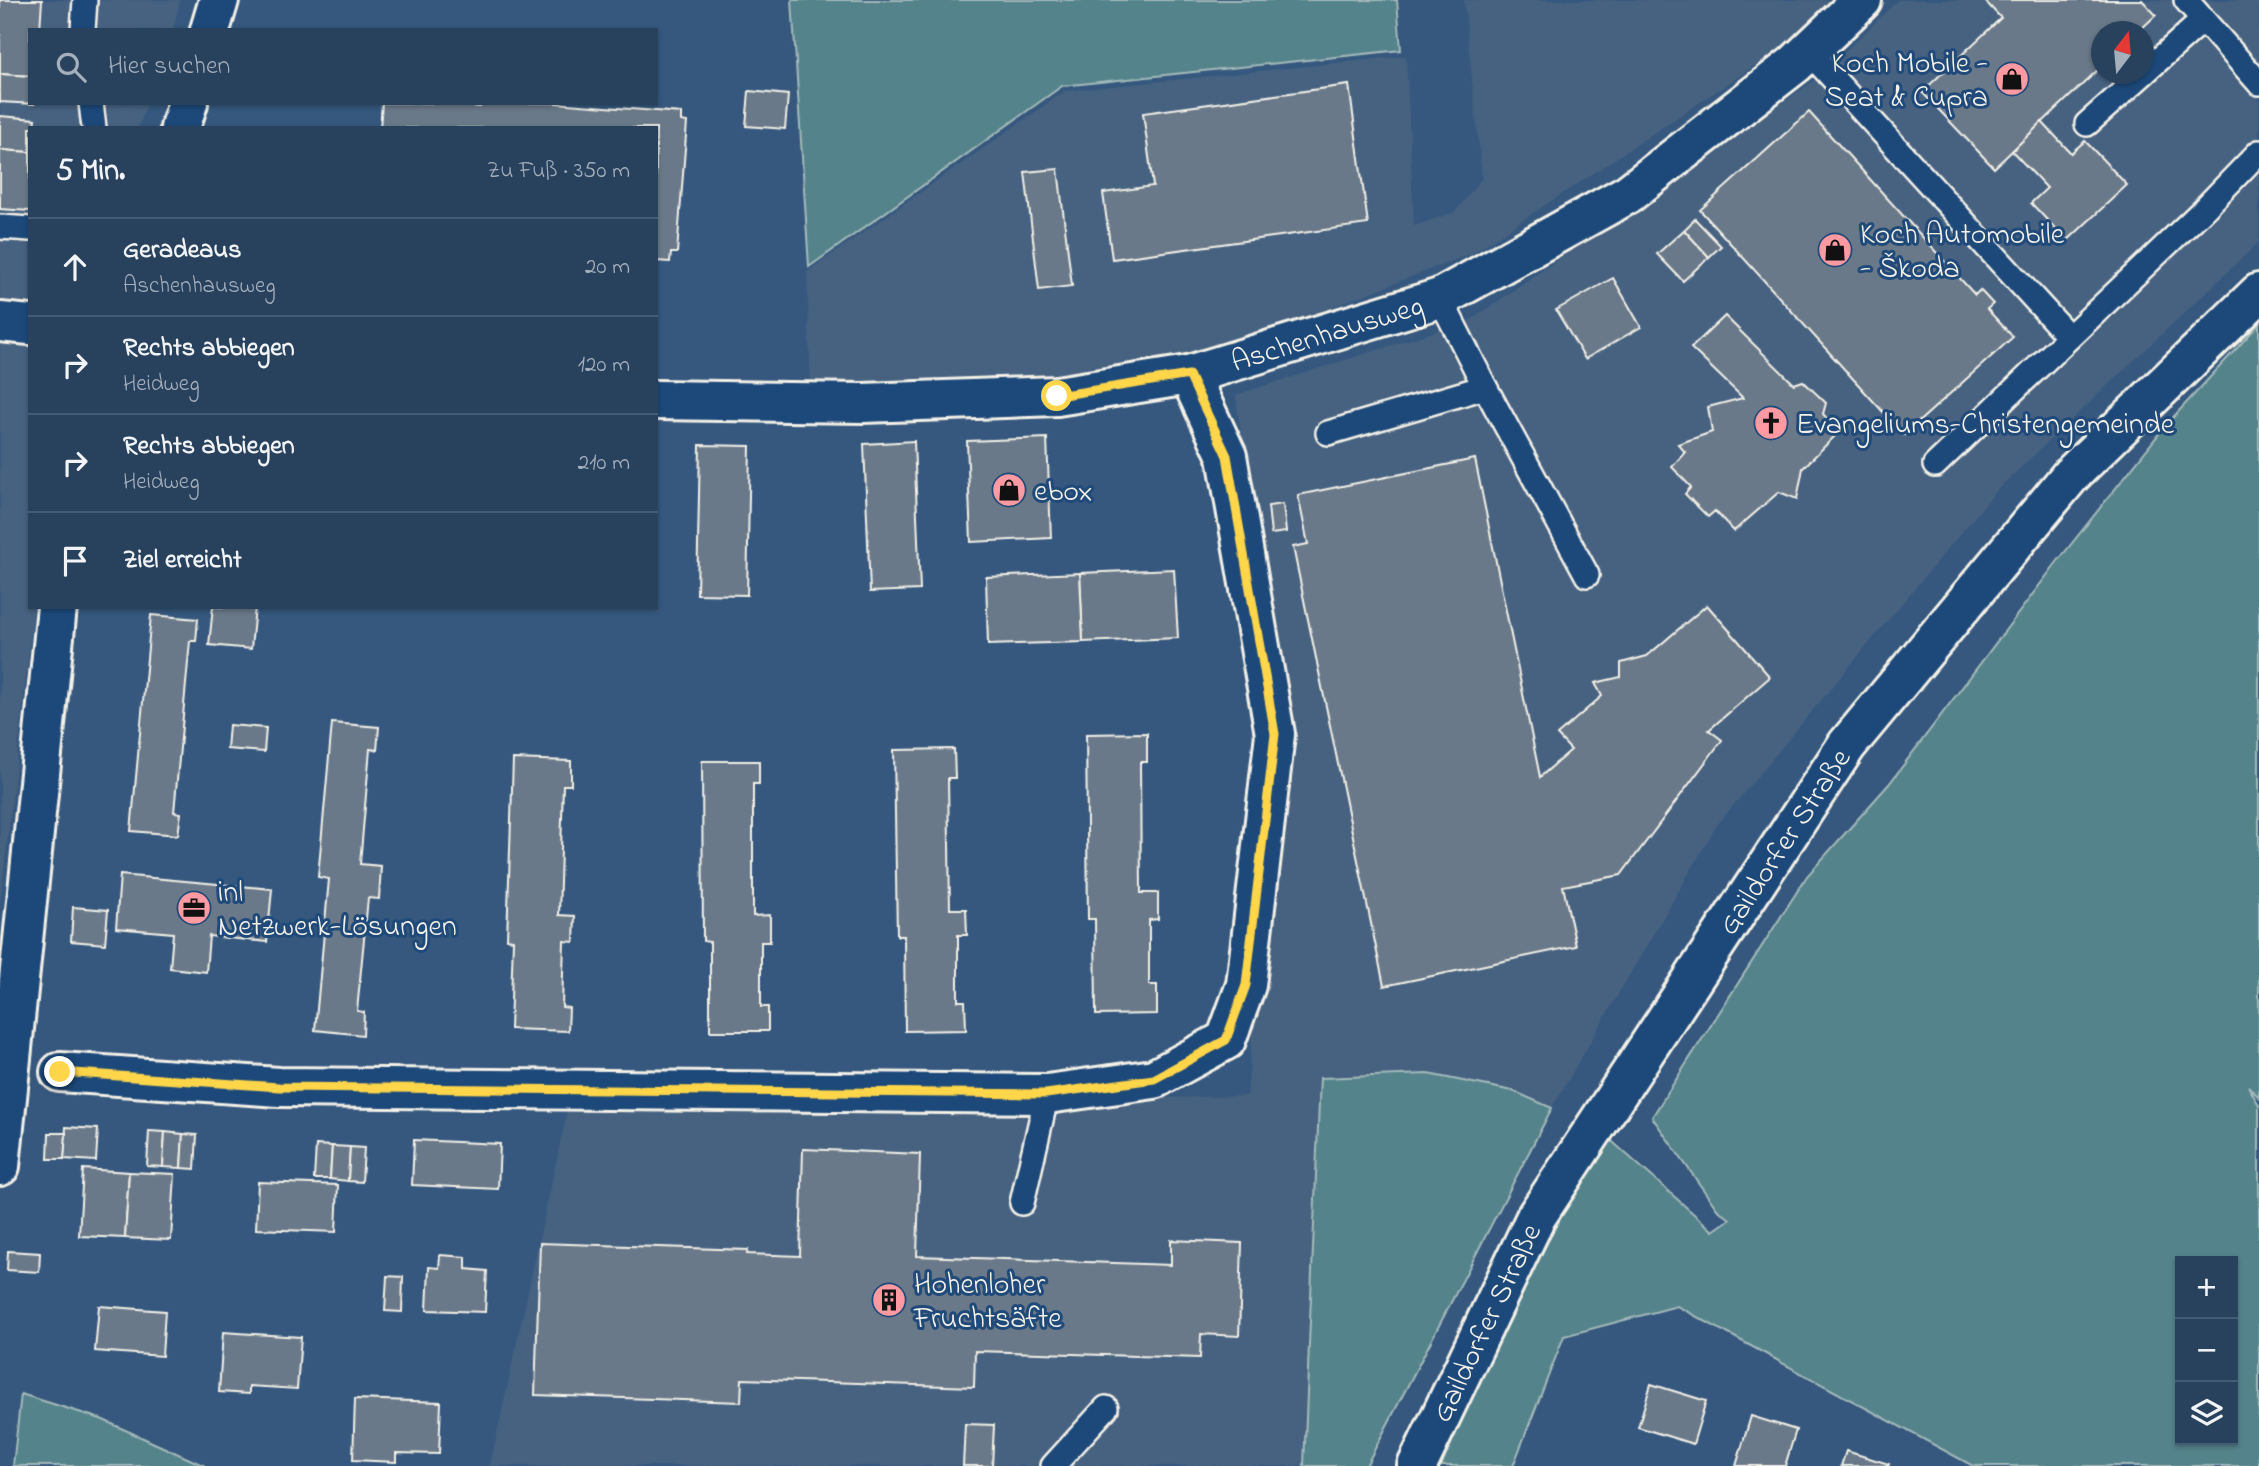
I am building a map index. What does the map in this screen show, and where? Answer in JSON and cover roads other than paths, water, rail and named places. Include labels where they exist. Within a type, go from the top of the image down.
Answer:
[{"type":"street","points":[[211,28],[219,0]]},
{"type":"street","name":"Aschenhausweg","points":[[658,400],[863,403],[1057,396],[1189,375],[1440,298],[1628,194],[1785,72],[1862,0]]},
{"type":"street","points":[[181,126],[187,105]]},
{"type":"street","name":"Gaildorfer Straße","points":[[1418,1466],[1536,1217],[1847,745],[2071,475],[2259,293]]},
{"type":"street","points":[[0,322],[28,325]]},
{"type":"street","points":[[60,1072],[279,1087],[1046,1094],[1154,1079],[1226,1040],[1246,985],[1275,734],[1227,456],[1189,375]]},
{"type":"street","points":[[0,1166],[57,609]]},
{"type":"lane","points":[[83,28],[85,0]]},
{"type":"lane","points":[[2186,0],[2259,83]]},
{"type":"lane","points":[[2154,63],[2203,20]]},
{"type":"lane","points":[[1808,51],[2069,337]]},
{"type":"lane","points":[[2087,124],[2131,84]]},
{"type":"lane","points":[[91,105],[94,126]]},
{"type":"lane","points":[[1935,465],[2202,211],[2259,152]]},
{"type":"lane","points":[[0,226],[28,229]]},
{"type":"lane","points":[[1440,298],[1587,575]]},
{"type":"lane","points":[[1328,433],[1485,387]]},
{"type":"lane","points":[[1022,1203],[1046,1094]]},
{"type":"lane","points":[[1053,1466],[1105,1408]]},
{"type":"place","name":"Koch Mobile - Seat & Cupra","points":[[2012,79]]},
{"type":"place","name":"Koch Automobile - Škoda","points":[[1835,250]]},
{"type":"place","name":"Evangeliums-Christengemeinde","points":[[1771,423]]},
{"type":"place","name":"ebox","points":[[1009,490]]},
{"type":"place","name":"inl Netzwerk-Lösungen","points":[[194,908]]},
{"type":"place","name":"Hohenloher Fruchtsäfte","points":[[889,1300]]}]
